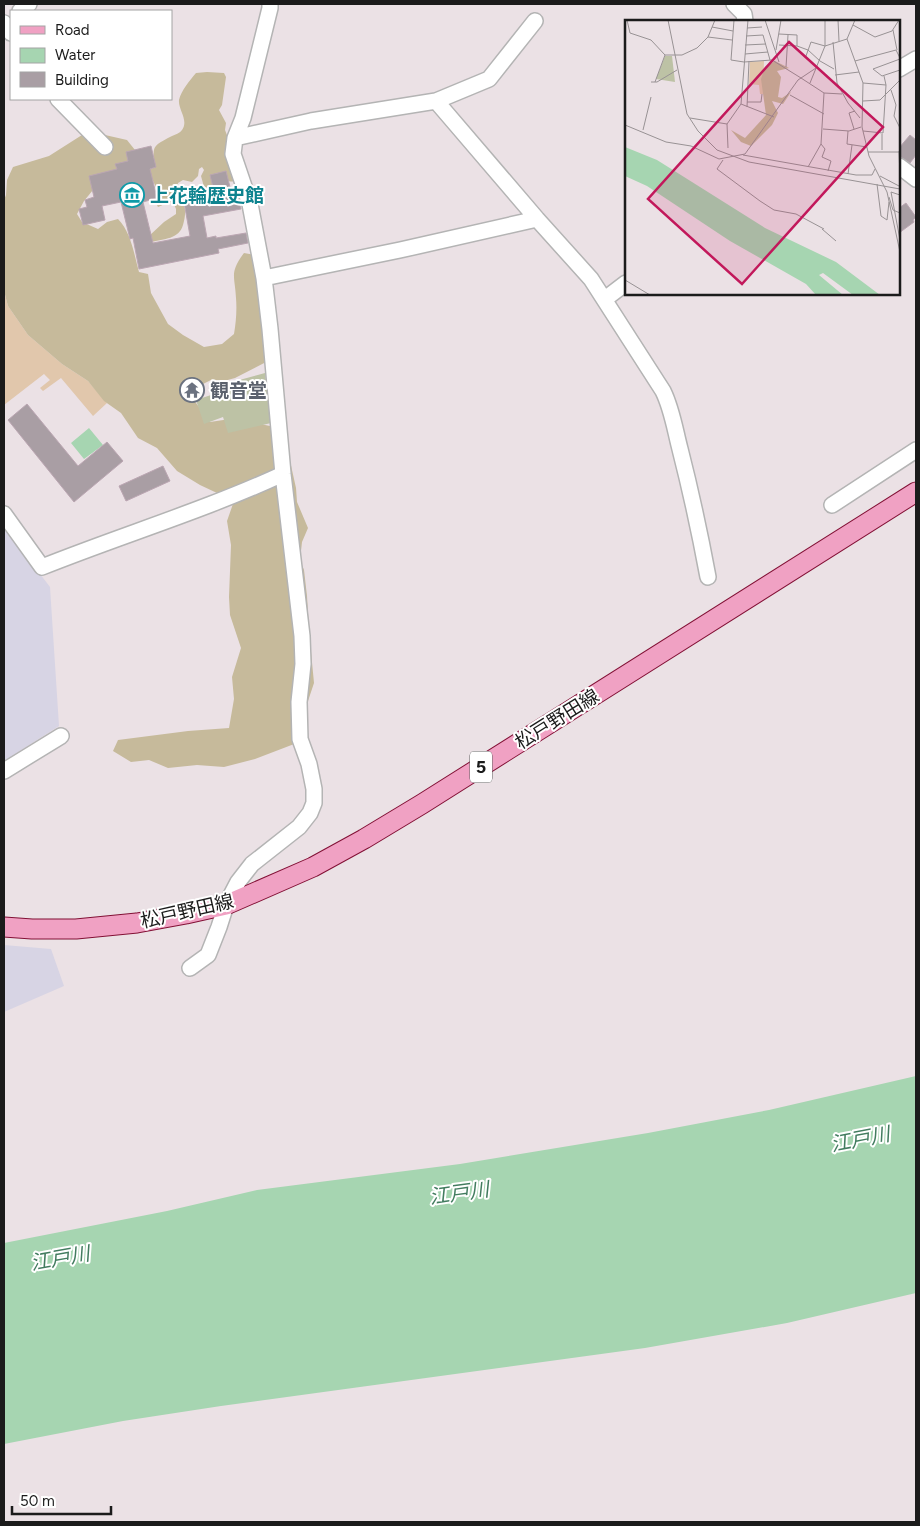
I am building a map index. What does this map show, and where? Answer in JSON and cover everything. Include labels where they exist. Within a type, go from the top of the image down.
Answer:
[{"type":"main road","name":"松戸野田線","points":[[4,927],[76,929],[166,918],[226,905],[313,867],[422,804],[916,492]]},
{"type":"street","points":[[190,968],[208,955],[226,905],[238,882],[252,864],[299,827],[310,813],[314,803],[314,789],[309,764],[300,739],[299,702],[303,664],[302,636],[283,474],[264,278],[250,204],[233,154],[235,138],[243,118],[270,4]]},
{"type":"street","points":[[734,4],[744,14],[745,20]]},
{"type":"street","points":[[235,138],[311,121],[436,101],[489,79],[535,21]]},
{"type":"street","points":[[900,68],[916,59]]},
{"type":"street","points":[[59,100],[105,147]]},
{"type":"street","points":[[436,101],[591,279],[663,391],[668,402],[698,524],[708,577]]},
{"type":"street","points":[[900,167],[916,179]]},
{"type":"street","points":[[264,278],[537,219]]},
{"type":"street","points":[[605,299],[625,284]]},
{"type":"street","points":[[832,505],[916,450]]},
{"type":"street","points":[[4,514],[42,567],[97,544],[251,489],[283,474]]},
{"type":"street","points":[[4,771],[61,736]]},
{"type":"shaded area","points":[[196,73],[224,73],[226,77],[222,105],[219,110],[226,123],[225,130],[230,143],[243,157],[243,175],[230,182],[219,173],[216,173],[212,186],[209,188],[204,187],[201,176],[204,170],[202,167],[199,169],[198,176],[192,182],[183,180],[178,183],[178,193],[183,201],[185,210],[181,230],[170,238],[151,242],[149,236],[176,214],[176,209],[173,202],[158,207],[156,203],[158,199],[157,190],[147,169],[152,169],[155,165],[154,149],[156,146],[180,132],[184,126],[179,100],[184,89]]},
{"type":"shaded area","points":[[82,135],[105,135],[127,140],[135,150],[133,158],[97,185],[84,201],[77,214],[82,222],[98,229],[107,222],[118,219],[129,237],[139,272],[148,274],[151,293],[168,324],[183,335],[204,347],[222,344],[234,334],[236,307],[234,275],[236,265],[244,253],[255,255],[268,361],[235,378],[224,381],[211,380],[203,384],[193,399],[210,422],[230,419],[270,426],[277,430],[288,452],[297,502],[308,528],[302,542],[300,560],[304,570],[307,596],[314,683],[306,707],[302,741],[255,759],[224,767],[197,765],[168,768],[149,760],[131,762],[113,751],[118,740],[229,728],[234,699],[232,677],[241,648],[230,615],[229,597],[231,545],[227,521],[234,501],[200,485],[177,471],[157,448],[138,438],[121,413],[104,401],[88,381],[62,364],[28,335],[8,306],[4,291],[4,200],[7,180],[13,167],[49,156]]},
{"type":"shaded area","points":[[4,291],[8,306],[28,335],[62,364],[88,381],[107,403],[93,416],[61,378],[43,391],[40,388],[50,380],[44,374],[4,405]]},
{"type":"shaded area","points":[[265,373],[271,423],[228,433],[223,417],[204,424],[196,400],[211,395],[210,388]]},
{"type":"shaded area","points":[[4,527],[50,587],[59,726],[4,761]]},
{"type":"shaded area","points":[[4,945],[51,949],[64,986],[4,1012]]},
{"type":"water","points":[[89,428],[103,445],[84,459],[71,443]]},
{"type":"water","name":"江戸川","points":[[916,1076],[916,1293],[787,1323],[645,1348],[221,1406],[123,1421],[4,1444],[4,1243],[167,1211],[257,1190],[460,1164],[648,1133],[769,1110]]},
{"type":"building","points":[[910,135],[916,140],[916,155],[910,163],[900,157],[900,147]]},
{"type":"building","points":[[151,146],[156,167],[150,169],[157,198],[143,202],[153,243],[190,236],[184,202],[215,196],[210,175],[226,171],[233,199],[238,198],[241,209],[203,216],[207,238],[246,233],[248,243],[218,249],[219,253],[139,269],[133,238],[130,239],[121,202],[102,206],[105,220],[83,225],[79,209],[87,207],[85,200],[94,197],[89,176],[117,169],[115,164],[128,161],[126,152]]},
{"type":"building","points":[[190,187],[192,198],[181,200],[179,189]]},
{"type":"building","points":[[906,203],[916,217],[913,220],[914,222],[900,232],[900,207]]},
{"type":"building","name":"観音堂","points":[[196,380],[201,395],[187,400],[182,385]]},
{"type":"building","points":[[27,404],[78,466],[107,442],[123,461],[74,502],[8,420]]},
{"type":"building","points":[[163,466],[170,481],[126,501],[119,486]]},
{"type":"place","name":"上花輪歴史館","points":[[132,195]]},
{"type":"place","name":"観音堂","points":[[192,390]]}]
